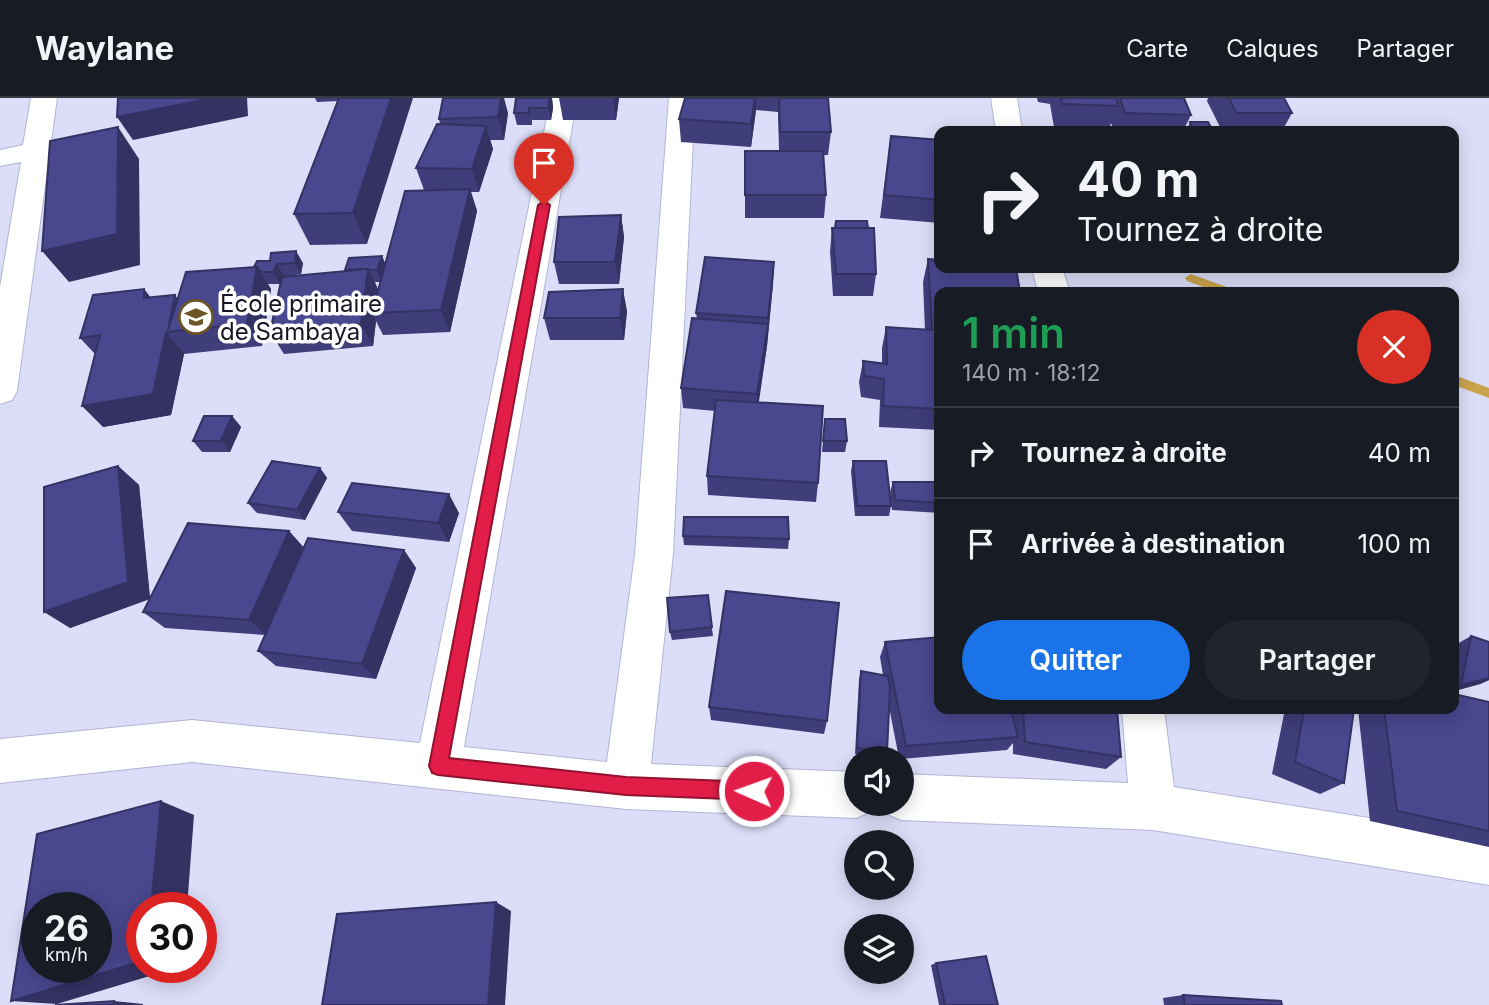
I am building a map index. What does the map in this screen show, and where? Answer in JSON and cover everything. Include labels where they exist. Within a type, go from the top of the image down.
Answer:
[{"type":"street","points":[[0,391],[44,98]]},
{"type":"street","points":[[438,766],[564,98]]},
{"type":"street","points":[[626,786],[654,554],[681,98]]},
{"type":"street","points":[[1004,98],[1008,126]]},
{"type":"street","points":[[0,158],[38,150]]},
{"type":"street","points":[[1144,714],[1153,807]]},
{"type":"street","points":[[0,761],[192,741],[626,786],[844,795]]},
{"type":"street","points":[[914,798],[1153,807],[1489,861]]},
{"type":"building","points":[[118,98],[213,98],[117,117]]},
{"type":"building","points":[[339,98],[391,98],[353,213],[294,214]]},
{"type":"building","points":[[443,98],[501,98],[498,117],[439,119]]},
{"type":"building","points":[[516,98],[550,98],[548,108],[529,108],[529,113],[514,113]]},
{"type":"building","points":[[685,98],[755,98],[751,124],[679,119]]},
{"type":"building","points":[[779,98],[828,98],[831,132],[780,132]]},
{"type":"building","points":[[1061,98],[1116,98],[1118,106],[1062,104]]},
{"type":"building","points":[[1120,98],[1184,98],[1191,115],[1125,113]]},
{"type":"building","points":[[1229,98],[1284,98],[1292,113],[1236,113]]},
{"type":"building","points":[[1190,122],[1208,122],[1210,126],[1192,126]]},
{"type":"building","points":[[437,124],[486,126],[472,169],[416,168]]},
{"type":"building","points":[[118,127],[117,234],[42,251],[50,141]]},
{"type":"building","points":[[891,136],[934,140],[934,199],[884,195]]},
{"type":"building","points":[[745,151],[823,151],[826,195],[745,195]]},
{"type":"building","points":[[470,189],[441,310],[372,313],[405,191]]},
{"type":"building","points":[[621,215],[615,262],[554,262],[559,217]]},
{"type":"building","points":[[836,221],[867,221],[868,228],[835,228]]},
{"type":"building","points":[[832,228],[874,228],[876,274],[836,274]]},
{"type":"building","points":[[296,251],[295,263],[277,264],[273,272],[261,272],[254,267],[257,261],[270,261],[271,253]]},
{"type":"building","points":[[382,256],[377,270],[345,270],[349,258]]},
{"type":"building","points":[[705,257],[774,262],[768,318],[696,313]]},
{"type":"building","points":[[928,259],[934,260],[934,273],[1017,273],[1019,287],[934,287],[934,409],[883,406],[884,379],[864,376],[863,361],[887,364],[886,327],[932,330]]},
{"type":"building","points":[[257,267],[247,324],[166,332],[153,394],[82,406],[100,335],[80,338],[93,295],[144,289],[144,298],[175,295],[168,330],[186,272]]},
{"type":"building","points":[[368,269],[361,324],[270,332],[282,277]]},
{"type":"building","points":[[623,289],[620,318],[544,318],[549,292]]},
{"type":"building","points":[[692,318],[768,324],[757,394],[681,388]]},
{"type":"building","points":[[716,400],[823,406],[818,483],[707,476]]},
{"type":"building","points":[[204,416],[232,416],[221,441],[193,441]]},
{"type":"building","points":[[825,419],[845,419],[847,441],[823,441]]},
{"type":"building","points":[[272,461],[320,468],[297,510],[248,503]]},
{"type":"building","points":[[853,461],[886,461],[891,506],[857,506]]},
{"type":"building","points":[[118,466],[128,582],[44,612],[44,487]]},
{"type":"building","points":[[893,482],[934,482],[934,503],[895,500]]},
{"type":"building","points":[[352,483],[449,494],[438,523],[338,512]]},
{"type":"building","points":[[684,517],[788,517],[789,539],[683,536]]},
{"type":"building","points":[[188,523],[289,531],[249,620],[143,612]]},
{"type":"building","points":[[308,538],[404,550],[362,664],[258,651]]},
{"type":"building","points":[[726,591],[839,603],[827,721],[709,707]]},
{"type":"building","points":[[708,595],[712,627],[670,632],[667,598]]},
{"type":"building","points":[[1471,636],[1489,642],[1489,678],[1461,685]]},
{"type":"building","points":[[934,638],[934,714],[1012,714],[1018,737],[906,746],[885,642]]},
{"type":"building","points":[[861,671],[888,676],[890,688],[887,746],[857,746]]},
{"type":"building","points":[[1459,695],[1489,702],[1489,831],[1397,811],[1385,714],[1459,714]]},
{"type":"building","points":[[1023,714],[1117,714],[1121,757],[1025,742]]},
{"type":"building","points":[[1303,714],[1353,714],[1344,783],[1295,762]]},
{"type":"building","points":[[161,801],[152,892],[126,892],[126,966],[112,970],[112,892],[28,892],[37,834]]},
{"type":"building","points":[[496,902],[488,1005],[322,1005],[337,914]]},
{"type":"building","points":[[21,937],[21,983],[70,983],[11,1001]]},
{"type":"building","points":[[986,956],[998,1005],[945,1005],[936,963]]},
{"type":"building","points":[[1183,995],[1281,1001],[1282,1005],[1185,1005]]},
{"type":"building","points":[[114,1001],[113,1005],[55,1005]]},
{"type":"waterway","points":[[1191,278],[1215,287]]},
{"type":"waterway","points":[[1459,382],[1489,393]]},
{"type":"place","name":"École primaire de Sambaya","points":[[196,317]]},
{"type":"route","points":[[544,205],[438,766],[626,786],[754,791]]}]
